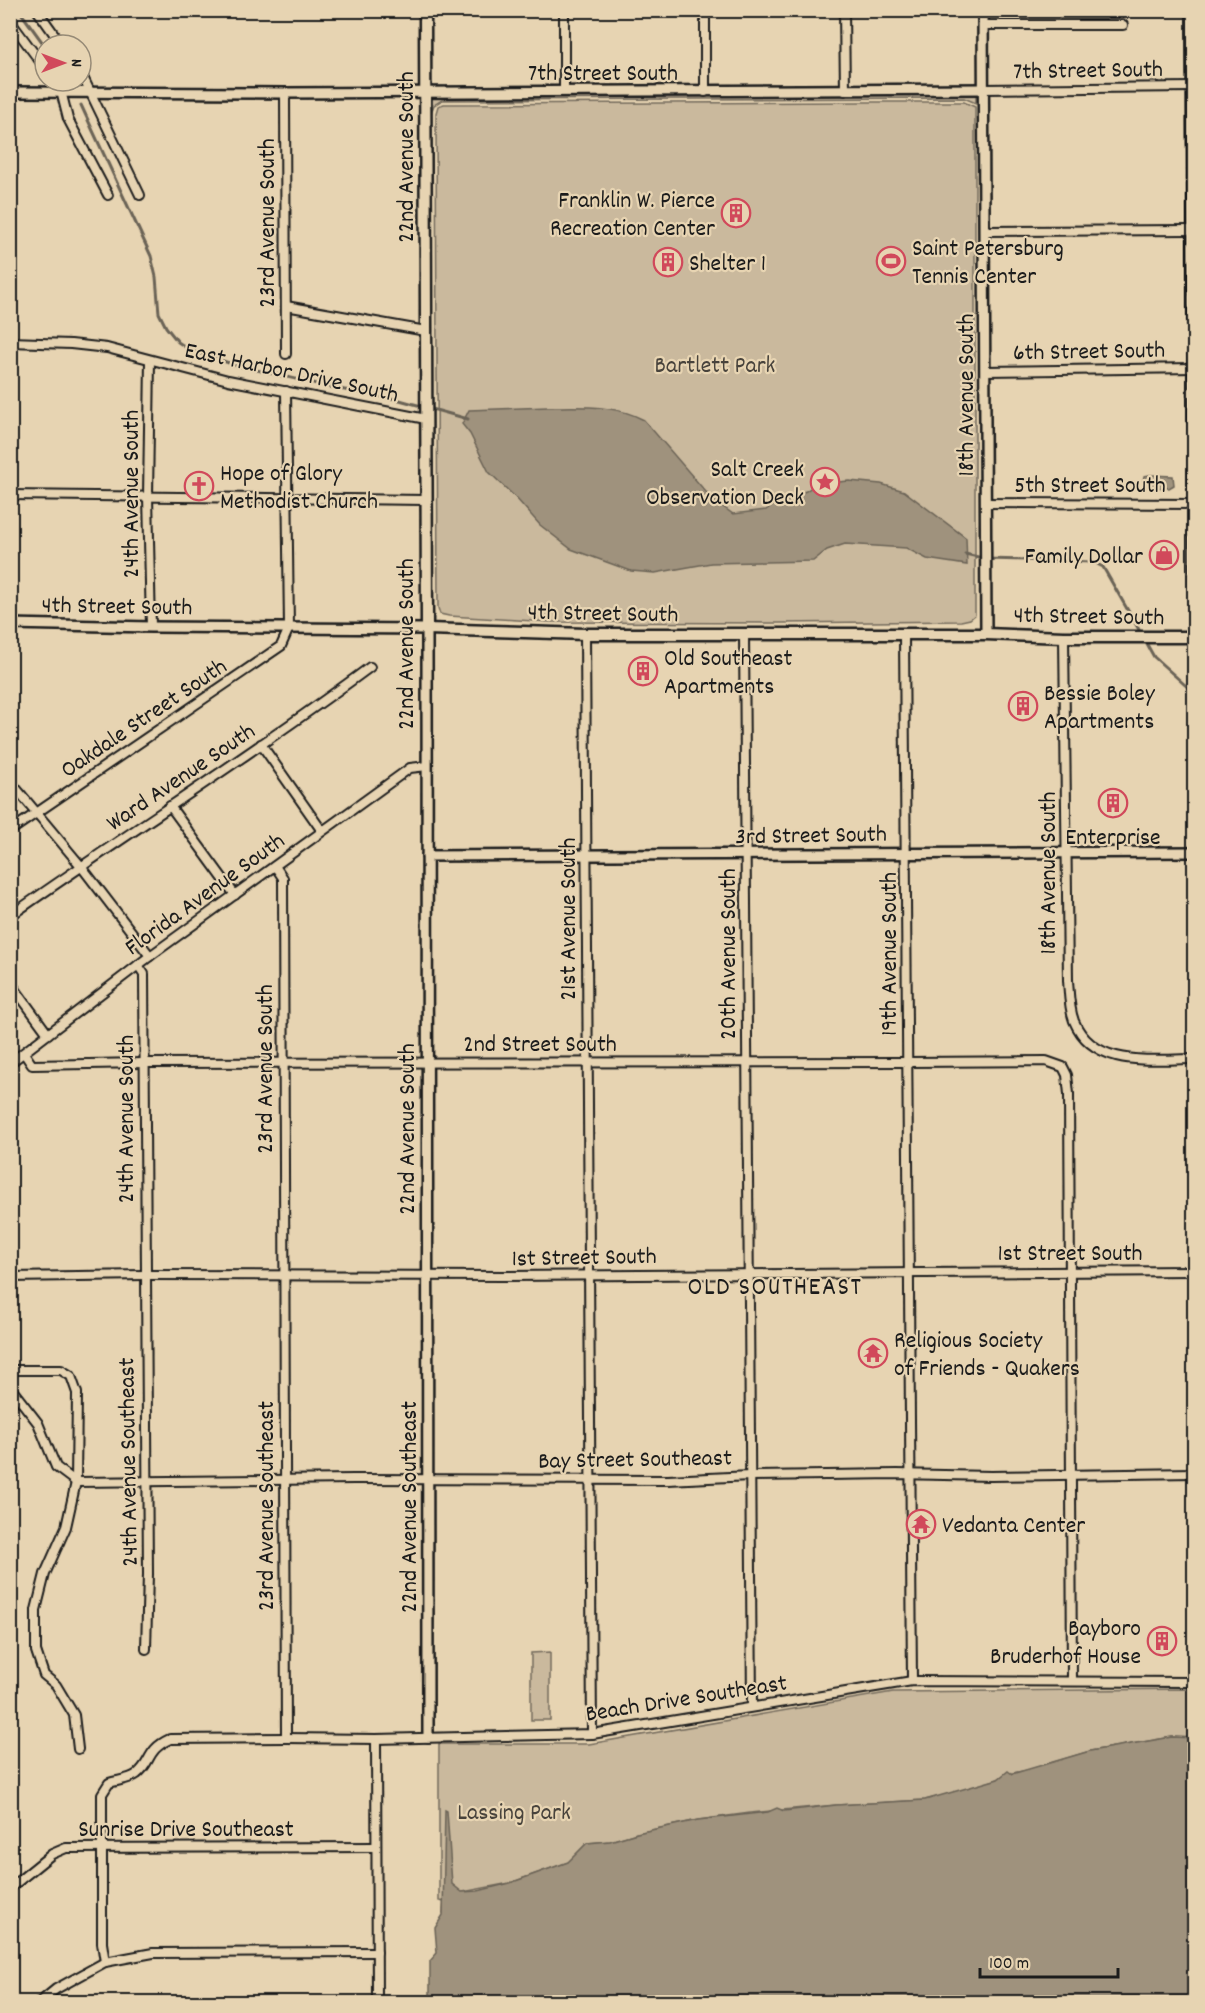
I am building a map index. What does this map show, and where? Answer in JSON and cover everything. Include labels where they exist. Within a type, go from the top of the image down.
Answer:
[{"type":"main road","name":"22nd Avenue South","points":[[425,10],[426,629]]},
{"type":"main road","name":"4th Street South","points":[[426,629],[585,633],[986,634],[1194,638]]},
{"type":"street","points":[[37,10],[53,33]]},
{"type":"street","points":[[564,10],[564,91]]},
{"type":"street","points":[[705,10],[705,92]]},
{"type":"street","points":[[844,10],[845,91]]},
{"type":"street","name":"18th Avenue South","points":[[983,10],[986,634]]},
{"type":"street","points":[[1191,10],[1194,608]]},
{"type":"street","points":[[10,21],[33,52]]},
{"type":"street","points":[[983,25],[1123,25]]},
{"type":"street","name":"7th Street South","points":[[93,92],[705,92],[1193,87]]},
{"type":"street","name":"7th Street South","points":[[10,92],[33,92]]},
{"type":"street","points":[[62,93],[68,118],[108,195]]},
{"type":"street","points":[[91,93],[140,195]]},
{"type":"street","name":"23rd Avenue South","points":[[285,93],[286,354]]},
{"type":"street","points":[[984,231],[1193,230]]},
{"type":"street","points":[[286,306],[426,331]]},
{"type":"street","points":[[10,342],[71,344],[106,348],[150,360]]},
{"type":"street","name":"East Harbor Drive South","points":[[150,360],[228,380],[426,419]]},
{"type":"street","name":"24th Avenue South","points":[[150,360],[148,496],[151,627]]},
{"type":"street","name":"6th Street South","points":[[985,371],[1194,368]]},
{"type":"street","points":[[286,391],[289,628]]},
{"type":"street","points":[[10,495],[425,500]]},
{"type":"street","name":"5th Street South","points":[[985,503],[1194,504]]},
{"type":"street","points":[[10,586],[11,624]]},
{"type":"street","name":"4th Street South","points":[[11,624],[426,629]]},
{"type":"street","name":"Oakdale Street South","points":[[10,831],[281,646],[289,628]]},
{"type":"street","name":"22nd Avenue South","points":[[426,629],[427,1276]]},
{"type":"street","name":"21st Avenue South","points":[[585,633],[592,1734]]},
{"type":"street","name":"20th Avenue South","points":[[744,633],[752,1707]]},
{"type":"street","name":"19th Avenue South","points":[[904,635],[912,1681]]},
{"type":"street","name":"18th Avenue South","points":[[1064,637],[1068,980],[1073,1020],[1081,1035],[1099,1050],[1117,1058],[1194,1059]]},
{"type":"street","name":"Ward Avenue South","points":[[10,916],[299,719],[370,667]]},
{"type":"street","points":[[261,744],[322,831]]},
{"type":"street","name":"Florida Avenue South","points":[[10,1063],[138,964],[410,768],[427,766]]},
{"type":"street","points":[[10,781],[81,866],[150,956]]},
{"type":"street","points":[[170,806],[235,895]]},
{"type":"street","name":"3rd Street South","points":[[427,856],[1194,852]]},
{"type":"street","name":"23rd Avenue South","points":[[275,866],[283,878],[283,1274]]},
{"type":"street","name":"24th Avenue South","points":[[138,964],[144,974],[145,1275]]},
{"type":"street","points":[[10,982],[48,1034]]},
{"type":"street","name":"2nd Street South","points":[[24,1053],[33,1065],[1046,1061],[1062,1067],[1067,1075],[1069,1094],[1069,1272]]},
{"type":"street","name":"1st Street South","points":[[10,1277],[283,1274],[589,1276],[1194,1271]]},
{"type":"street","points":[[1069,1272],[1072,1681]]},
{"type":"street","name":"23rd Avenue Southeast","points":[[283,1274],[286,1738]]},
{"type":"street","name":"24th Avenue Southeast","points":[[145,1275],[148,1574],[146,1649]]},
{"type":"street","name":"22nd Avenue Southeast","points":[[427,1276],[428,1737]]},
{"type":"street","points":[[10,1370],[61,1370],[71,1376],[77,1393],[76,1482],[66,1527],[45,1574],[36,1610],[36,1651],[44,1675],[56,1685],[74,1715],[78,1749]]},
{"type":"street","points":[[10,1387],[38,1423],[56,1467],[76,1482]]},
{"type":"street","name":"Bay Street Southeast","points":[[76,1482],[285,1479],[668,1480],[750,1476],[1194,1473]]},
{"type":"street","name":"Beach Drive Southeast","points":[[102,1848],[102,1794],[105,1788],[109,1783],[140,1772],[153,1750],[170,1739],[376,1740],[592,1734],[912,1681],[1194,1682]]},
{"type":"street","points":[[376,1740],[377,2002]]},
{"type":"street","name":"Sunrise Drive Southeast","points":[[10,1888],[59,1850],[376,1847]]},
{"type":"street","points":[[102,1848],[102,1943],[105,1962]]},
{"type":"street","points":[[40,2002],[56,1989],[105,1962],[153,1953],[377,1952]]},
{"type":"green space","points":[[976,94],[976,103],[964,98],[442,100],[434,105],[431,113],[431,97]]},
{"type":"green space","name":"Bartlett Park","points":[[964,102],[975,107],[975,615],[961,621],[780,623],[551,622],[440,614],[438,608],[436,113],[438,106],[444,104]]},
{"type":"green space","points":[[550,1652],[550,1720],[531,1720],[531,1653]]},
{"type":"green space","name":"Lassing Park","points":[[1194,1689],[1194,1738],[1172,1737],[1090,1751],[925,1800],[750,1813],[698,1820],[610,1841],[587,1843],[569,1862],[510,1883],[463,1892],[443,1912],[444,1902],[439,1901],[439,1744],[589,1744],[893,1692]]},
{"type":"shaded area","points":[[548,407],[609,409],[644,420],[712,499],[733,514],[766,510],[779,500],[806,491],[816,484],[849,481],[881,484],[904,491],[966,538],[967,565],[927,559],[906,548],[845,544],[827,550],[813,561],[711,563],[655,573],[631,571],[571,549],[540,525],[489,472],[470,434],[462,424],[469,410]]},
{"type":"shaded area","points":[[1144,476],[1173,476],[1174,485],[1169,488],[1147,487],[1143,481]]},
{"type":"shaded area","points":[[1172,1737],[1194,1738],[1194,2002],[430,2002],[430,1961],[437,1953],[435,1928],[443,1915],[445,1810],[447,1811],[452,1884],[462,1892],[478,1891],[510,1883],[568,1862],[587,1843],[610,1841],[698,1820],[768,1812],[777,1808],[784,1811],[836,1805],[925,1800],[998,1779],[1008,1771],[1012,1774],[1090,1751]]},
{"type":"waterway","points":[[19,10],[36,33]]},
{"type":"waterway","points":[[81,105],[151,256],[156,277],[159,313],[166,327],[178,342],[190,350],[235,365],[339,389],[396,399],[468,419]]},
{"type":"waterway","points":[[965,554],[987,559],[1093,562],[1103,567],[1142,635]]},
{"type":"waterway","points":[[1145,641],[1154,657],[1194,693]]},
{"type":"place","name":"Franklin W. Pierce Recreation Center","points":[[736,213]]},
{"type":"place","name":"Saint Petersburg Tennis Center","points":[[891,261]]},
{"type":"place","name":"Shelter 1","points":[[668,262]]},
{"type":"place","name":"Salt Creek Observation Deck","points":[[825,482]]},
{"type":"place","name":"Hope of Glory Methodist Church","points":[[199,486]]},
{"type":"place","name":"Family Dollar","points":[[1164,555]]},
{"type":"place","name":"Old Southeast Apartments","points":[[643,671]]},
{"type":"place","name":"Bessie Boley Apartments","points":[[1023,706]]},
{"type":"place","name":"Enterprise","points":[[1113,803]]},
{"type":"place","name":"Religious Society of Friends - Quakers","points":[[873,1353]]},
{"type":"place","name":"Vedanta Center","points":[[921,1524]]},
{"type":"place","name":"Bayboro Bruderhof House","points":[[1162,1641]]},
{"type":"district","name":"OLD SOUTHEAST","points":[[775,1285]]}]
